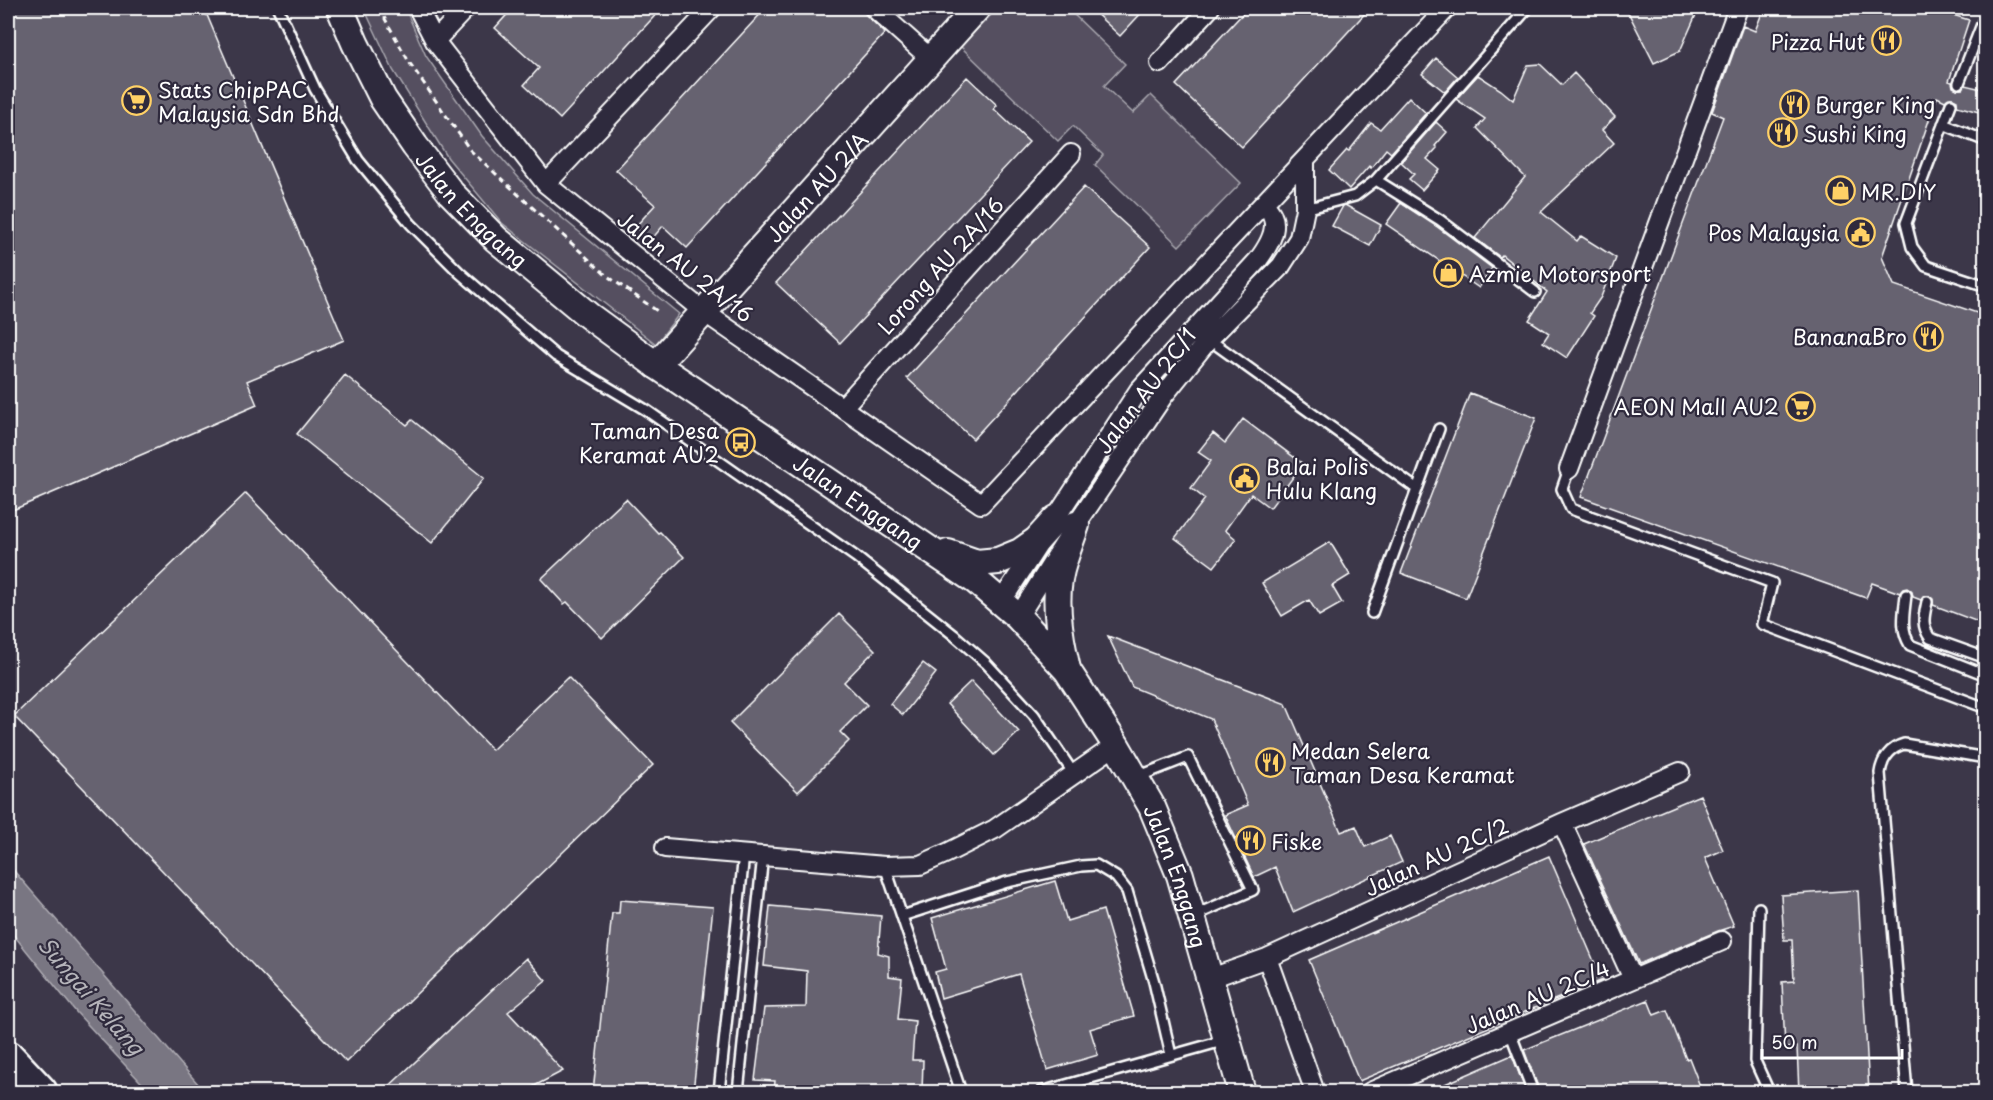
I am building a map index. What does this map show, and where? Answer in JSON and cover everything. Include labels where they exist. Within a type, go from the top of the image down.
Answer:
[{"type":"highway","points":[[8,1058],[40,1092]]},
{"type":"main road","name":"Jalan Enggang","points":[[340,8],[383,99],[451,193],[496,239],[589,316],[656,364],[976,581],[1009,609],[1067,670],[1116,745],[1152,807],[1180,875],[1193,916],[1242,1092]]},
{"type":"main road","name":"Jalan AU 2/A","points":[[656,364],[977,8]]},
{"type":"main road","points":[[916,542],[977,563],[998,561],[1020,552],[1066,522]]},
{"type":"main road","points":[[1066,522],[1060,573],[1059,630],[1067,670]]},
{"type":"street","name":"Jalan AU 2A/16","points":[[418,8],[435,41],[546,184],[704,312],[981,504]]},
{"type":"street","points":[[435,41],[466,8]]},
{"type":"street","points":[[546,184],[712,8]]},
{"type":"street","points":[[874,8],[931,59]]},
{"type":"street","points":[[1160,63],[1210,8]]},
{"type":"street","name":"Jalan AU 2C/1","points":[[981,504],[1447,8]]},
{"type":"street","points":[[1569,469],[1738,8]]},
{"type":"street","name":"Lorong AU 2A/16","points":[[843,407],[1071,154]]},
{"type":"street","name":"Jalan AU 2C/1","points":[[1202,334],[1281,266],[1299,238],[1305,209],[1305,160]]},
{"type":"street","name":"Jalan AU 2C/1","points":[[1009,609],[1066,522],[1164,395],[1202,334],[1269,246],[1273,230],[1273,216],[1264,203]]},
{"type":"street","points":[[665,848],[885,866],[920,865],[995,829],[1116,745]]},
{"type":"street","name":"Jalan AU 2C/2","points":[[1211,978],[1268,958],[1562,823],[1680,772]]},
{"type":"street","points":[[1562,823],[1633,979]]},
{"type":"street","name":"Jalan AU 2C/4","points":[[1370,1092],[1722,941]]},
{"type":"street","points":[[1268,958],[1315,1092]]},
{"type":"lane","points":[[278,8],[315,89],[358,160],[411,224],[460,273],[556,356],[646,410],[732,470],[856,557],[954,635],[986,663],[1034,715],[1074,774]]},
{"type":"lane","points":[[1305,209],[1355,196],[1376,180],[1528,8]]},
{"type":"lane","points":[[1959,83],[1986,14]]},
{"type":"lane","points":[[1951,104],[1906,223],[1912,247],[1926,266],[1986,286]]},
{"type":"lane","points":[[1943,124],[1985,138]]},
{"type":"lane","points":[[1376,180],[1440,220],[1535,292]]},
{"type":"lane","points":[[1202,334],[1417,489]]},
{"type":"lane","points":[[1372,613],[1439,429]]},
{"type":"lane","points":[[1569,469],[1562,489],[1571,509],[1772,583],[1762,624],[1986,708]]},
{"type":"lane","points":[[1906,595],[1903,635],[1910,645],[1986,675]]},
{"type":"lane","points":[[1927,602],[1923,622],[1930,638],[1986,658]]},
{"type":"lane","points":[[1906,1092],[1880,773],[1882,762],[1895,747],[1904,744],[1986,758]]},
{"type":"lane","points":[[1136,778],[1188,757],[1253,890],[1193,916]]},
{"type":"lane","points":[[719,1092],[744,854]]},
{"type":"lane","points":[[738,1092],[763,855]]},
{"type":"lane","points":[[902,916],[1007,882],[1096,865],[1116,877],[1127,891],[1154,982],[1171,1055]]},
{"type":"lane","points":[[885,866],[961,1092]]},
{"type":"lane","points":[[1759,908],[1755,1061],[1769,1092]]},
{"type":"lane","points":[[1510,1032],[1533,1092]]},
{"type":"lane","points":[[1041,1092],[1226,1040]]},
{"type":"path","points":[[379,8],[409,62],[470,150],[606,275],[660,313]]},
{"type":"shaded area","points":[[364,8],[405,8],[426,56],[482,136],[533,194],[679,314],[656,344],[502,223],[448,158],[393,70]]},
{"type":"shaded area","points":[[998,8],[1067,8],[1125,64],[1104,86],[1133,113],[1151,95],[1241,183],[1179,246],[1095,165],[1103,155],[1073,126],[1058,141],[960,46]]},
{"type":"water","name":"Sungai Kelang","points":[[8,864],[205,1092],[150,1092],[76,1012],[8,928]]},
{"type":"building","points":[[8,8],[204,8],[344,340],[247,381],[257,405],[8,512]]},
{"type":"building","points":[[513,8],[662,8],[560,119],[524,85],[539,68],[495,28]]},
{"type":"building","points":[[766,8],[860,8],[885,33],[687,248],[663,226],[650,241],[635,227],[655,205],[616,170]]},
{"type":"building","points":[[1090,8],[1146,8],[1120,36]]},
{"type":"building","points":[[1248,8],[1370,8],[1242,147],[1176,85]]},
{"type":"building","points":[[1626,8],[1699,8],[1680,51],[1654,63]]},
{"type":"building","name":"AEON Mall AU2","points":[[1764,8],[1931,8],[1969,20],[1949,81],[1957,89],[1963,89],[1965,85],[1986,90],[1986,114],[1957,106],[1957,100],[1953,98],[1945,101],[1937,97],[1882,257],[1894,285],[1986,316],[1986,625],[1933,605],[1933,599],[1929,596],[1924,596],[1921,600],[1913,597],[1912,592],[1907,588],[1900,593],[1872,583],[1866,598],[1581,497],[1723,117],[1712,112],[1743,26],[1755,31]]},
{"type":"building","points":[[1436,58],[1458,77],[1445,92],[1422,74]]},
{"type":"building","points":[[1540,64],[1562,85],[1574,73],[1615,117],[1602,130],[1614,143],[1541,212],[1577,241],[1581,236],[1616,258],[1601,297],[1590,313],[1594,316],[1567,358],[1543,342],[1549,333],[1529,320],[1547,292],[1502,255],[1500,257],[1475,238],[1525,177],[1477,128],[1485,119],[1456,99],[1478,75],[1513,100],[1528,65]]},
{"type":"building","points":[[967,77],[997,105],[994,109],[1029,142],[840,343],[776,283]]},
{"type":"building","points":[[1409,97],[1426,113],[1391,153],[1386,149],[1371,168],[1369,166],[1349,189],[1329,170],[1347,150],[1349,151],[1371,123],[1380,129]]},
{"type":"building","points":[[1436,122],[1447,132],[1427,159],[1440,170],[1422,190],[1409,179],[1414,174],[1401,162]]},
{"type":"building","points":[[1084,187],[1150,247],[973,439],[907,378]]},
{"type":"building","points":[[1401,203],[1492,268],[1479,288],[1386,224]]},
{"type":"building","points":[[1345,205],[1381,225],[1370,246],[1332,226]]},
{"type":"building","points":[[345,375],[407,425],[412,420],[484,478],[432,543],[297,434]]},
{"type":"building","points":[[1470,393],[1536,418],[1466,598],[1401,573]]},
{"type":"building","points":[[1243,419],[1303,464],[1270,508],[1251,494],[1225,530],[1236,539],[1214,567],[1175,538],[1205,499],[1191,488],[1211,461],[1198,452],[1213,433],[1225,443]]},
{"type":"building","points":[[246,493],[492,750],[568,677],[653,765],[346,1062],[14,716]]},
{"type":"building","points":[[626,499],[684,557],[602,638],[567,602],[564,604],[541,579]]},
{"type":"building","points":[[1330,542],[1350,575],[1332,586],[1342,603],[1319,616],[1309,600],[1282,616],[1262,583]]},
{"type":"building","points":[[839,614],[875,650],[844,682],[867,705],[840,732],[849,741],[798,792],[730,723]]},
{"type":"building","name":"Medan Selera Taman Desa Keramat","points":[[1108,636],[1286,704],[1341,832],[1356,826],[1365,847],[1390,836],[1402,862],[1293,912],[1275,867],[1254,877],[1225,815],[1248,805],[1211,719],[1132,687]]},
{"type":"building","points":[[923,663],[936,673],[903,715],[890,704]]},
{"type":"building","points":[[971,681],[1019,732],[994,755],[947,704]]},
{"type":"building","points":[[1700,795],[1723,850],[1705,858],[1734,926],[1639,964],[1584,844]]},
{"type":"building","points":[[1549,856],[1602,980],[1359,1081],[1309,960]]},
{"type":"building","points":[[1055,881],[1067,921],[1103,910],[1134,1016],[1090,1029],[1098,1055],[1047,1070],[1019,974],[941,998],[935,972],[946,969],[932,918]]},
{"type":"building","points":[[1858,890],[1869,1092],[1799,1092],[1797,1047],[1785,1048],[1782,982],[1794,981],[1792,940],[1784,940],[1781,895]]},
{"type":"building","points":[[620,900],[713,907],[693,1092],[593,1092],[612,913],[619,913]]},
{"type":"building","points":[[770,906],[881,916],[878,953],[889,956],[889,976],[902,978],[898,1019],[915,1021],[912,1060],[923,1060],[922,1092],[774,1092],[775,1081],[755,1080],[764,1008],[806,1007],[807,971],[764,966]]},
{"type":"building","points":[[526,958],[546,981],[508,1012],[563,1071],[523,1092],[383,1092]]},
{"type":"building","points":[[1648,1000],[1654,1015],[1667,1010],[1686,1059],[1689,1058],[1700,1086],[1684,1092],[1540,1092],[1524,1050]]},
{"type":"building","points":[[1512,1055],[1526,1092],[1426,1092],[1459,1078]]},
{"type":"place","name":"Pizza Hut","points":[[1886,41]]},
{"type":"place","name":"Stats ChipPAC Malaysia Sdn Bhd","points":[[137,101]]},
{"type":"place","name":"Burger King","points":[[1794,104]]},
{"type":"place","name":"Sushi King","points":[[1782,133]]},
{"type":"place","name":"MR.DIY","points":[[1840,191]]},
{"type":"place","name":"Pos Malaysia","points":[[1860,232]]},
{"type":"place","name":"Azmie Motorsport","points":[[1448,273]]},
{"type":"place","name":"BananaBro","points":[[1928,336]]},
{"type":"place","name":"AEON Mall AU2","points":[[1800,406]]},
{"type":"place","name":"Taman Desa Keramat AU2","points":[[740,442]]},
{"type":"place","name":"Balai Polis Hulu Klang","points":[[1245,478]]},
{"type":"place","name":"Medan Selera Taman Desa Keramat","points":[[1270,762]]},
{"type":"place","name":"Fiske","points":[[1250,841]]}]
